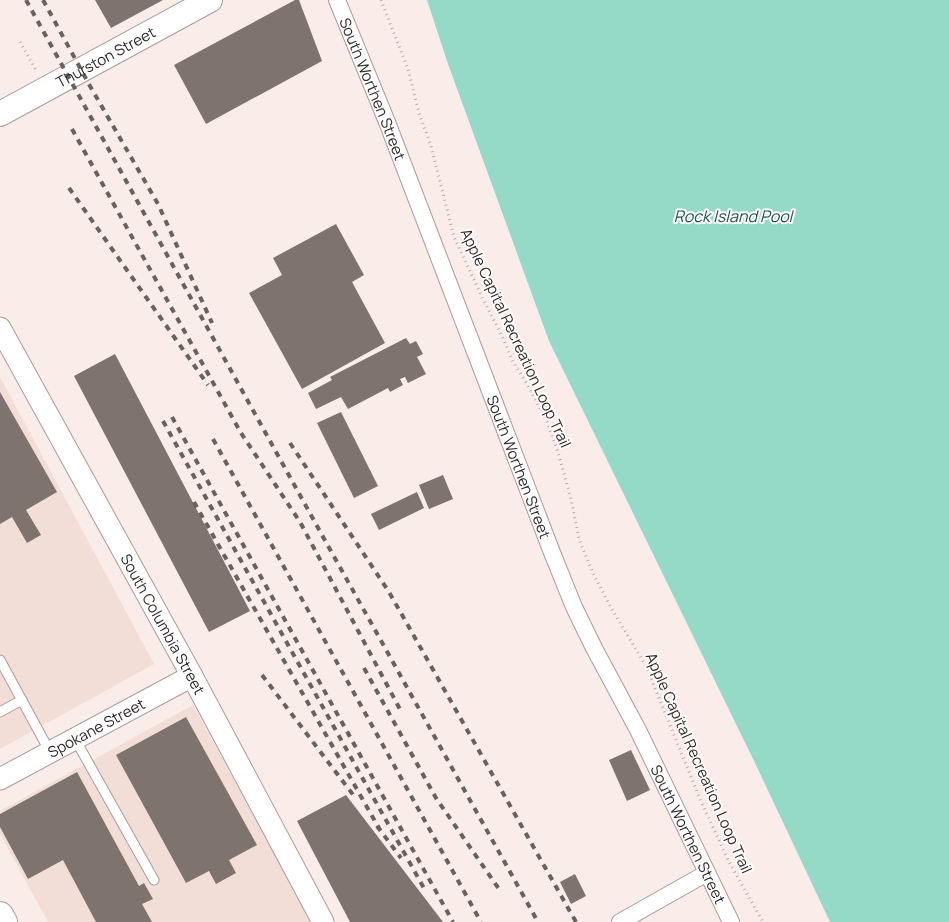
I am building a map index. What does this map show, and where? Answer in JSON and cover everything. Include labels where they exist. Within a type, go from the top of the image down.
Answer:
[{"type":"main road","name":"Thurston Street","points":[[0,114],[210,0]]},
{"type":"main road","points":[[0,915],[4,922]]},
{"type":"street","name":"South Worthen Street","points":[[337,0],[387,122],[574,607],[638,730],[731,922]]},
{"type":"street","name":"South Columbia Street","points":[[0,328],[192,676],[323,922]]},
{"type":"street","name":"Spokane Street","points":[[0,778],[192,676]]},
{"type":"street","points":[[620,922],[707,873]]},
{"type":"lane","points":[[0,660],[50,752]]},
{"type":"lane","points":[[0,712],[22,700]]},
{"type":"lane","points":[[75,738],[154,880]]},
{"type":"path","name":"Apple Capital Recreation Loop Trail","points":[[381,0],[408,69],[419,113],[431,146],[454,237],[483,299],[504,338],[512,360],[547,422],[558,452],[580,539],[592,571],[610,606],[646,666],[700,799],[728,860],[763,922]]},
{"type":"path","points":[[20,42],[38,73]]},
{"type":"shaded area","points":[[0,377],[154,664],[0,749]]},
{"type":"shaded area","points":[[193,705],[312,922],[48,922],[0,834],[0,811]]},
{"type":"water","name":"Rock Island Pool","points":[[427,0],[949,0],[949,922],[830,922],[756,765],[549,341],[448,64]]},
{"type":"building","points":[[95,0],[163,0],[111,28]]},
{"type":"building","points":[[295,0],[299,0],[322,61],[206,124],[174,65]]},
{"type":"building","points":[[336,224],[364,275],[352,282],[385,343],[302,389],[249,293],[282,275],[273,258]]},
{"type":"building","points":[[406,338],[410,344],[416,341],[423,354],[417,357],[426,374],[408,383],[405,377],[400,379],[403,385],[390,392],[388,388],[348,409],[341,397],[316,409],[308,393],[332,380],[330,377]]},
{"type":"building","points":[[115,354],[250,611],[209,632],[74,376]]},
{"type":"building","points":[[0,392],[57,492],[26,510],[41,535],[27,543],[12,517],[0,524]]},
{"type":"building","points":[[341,412],[378,486],[354,498],[317,423]]},
{"type":"building","points":[[443,475],[453,499],[429,509],[419,485]]},
{"type":"building","points":[[417,492],[424,508],[379,530],[371,514]]},
{"type":"building","points":[[186,717],[257,845],[229,860],[236,873],[216,884],[209,871],[186,883],[116,755]]},
{"type":"building","points":[[631,750],[650,790],[627,801],[609,760]]},
{"type":"building","points":[[77,772],[139,886],[144,883],[153,899],[142,904],[152,922],[96,922],[63,860],[28,879],[0,827],[0,814]]},
{"type":"building","points":[[346,795],[443,922],[350,922],[297,821]]},
{"type":"building","points":[[575,874],[586,896],[571,904],[560,882]]},
{"type":"railway","points":[[26,0],[538,922]]},
{"type":"railway","points":[[43,0],[158,204],[212,323]]},
{"type":"railway","points":[[72,129],[241,433],[300,522],[402,713]]},
{"type":"railway","points":[[69,188],[208,385]]},
{"type":"railway","points":[[172,417],[453,922]]},
{"type":"railway","points":[[163,421],[425,890]]},
{"type":"railway","points":[[213,439],[481,922]]},
{"type":"railway","points":[[290,443],[389,592],[576,922]]},
{"type":"railway","points":[[194,502],[380,830]]},
{"type":"railway","points":[[364,668],[436,798],[501,892]]},
{"type":"railway","points":[[262,675],[354,796]]},
{"type":"railway","points":[[377,826],[401,858]]}]
